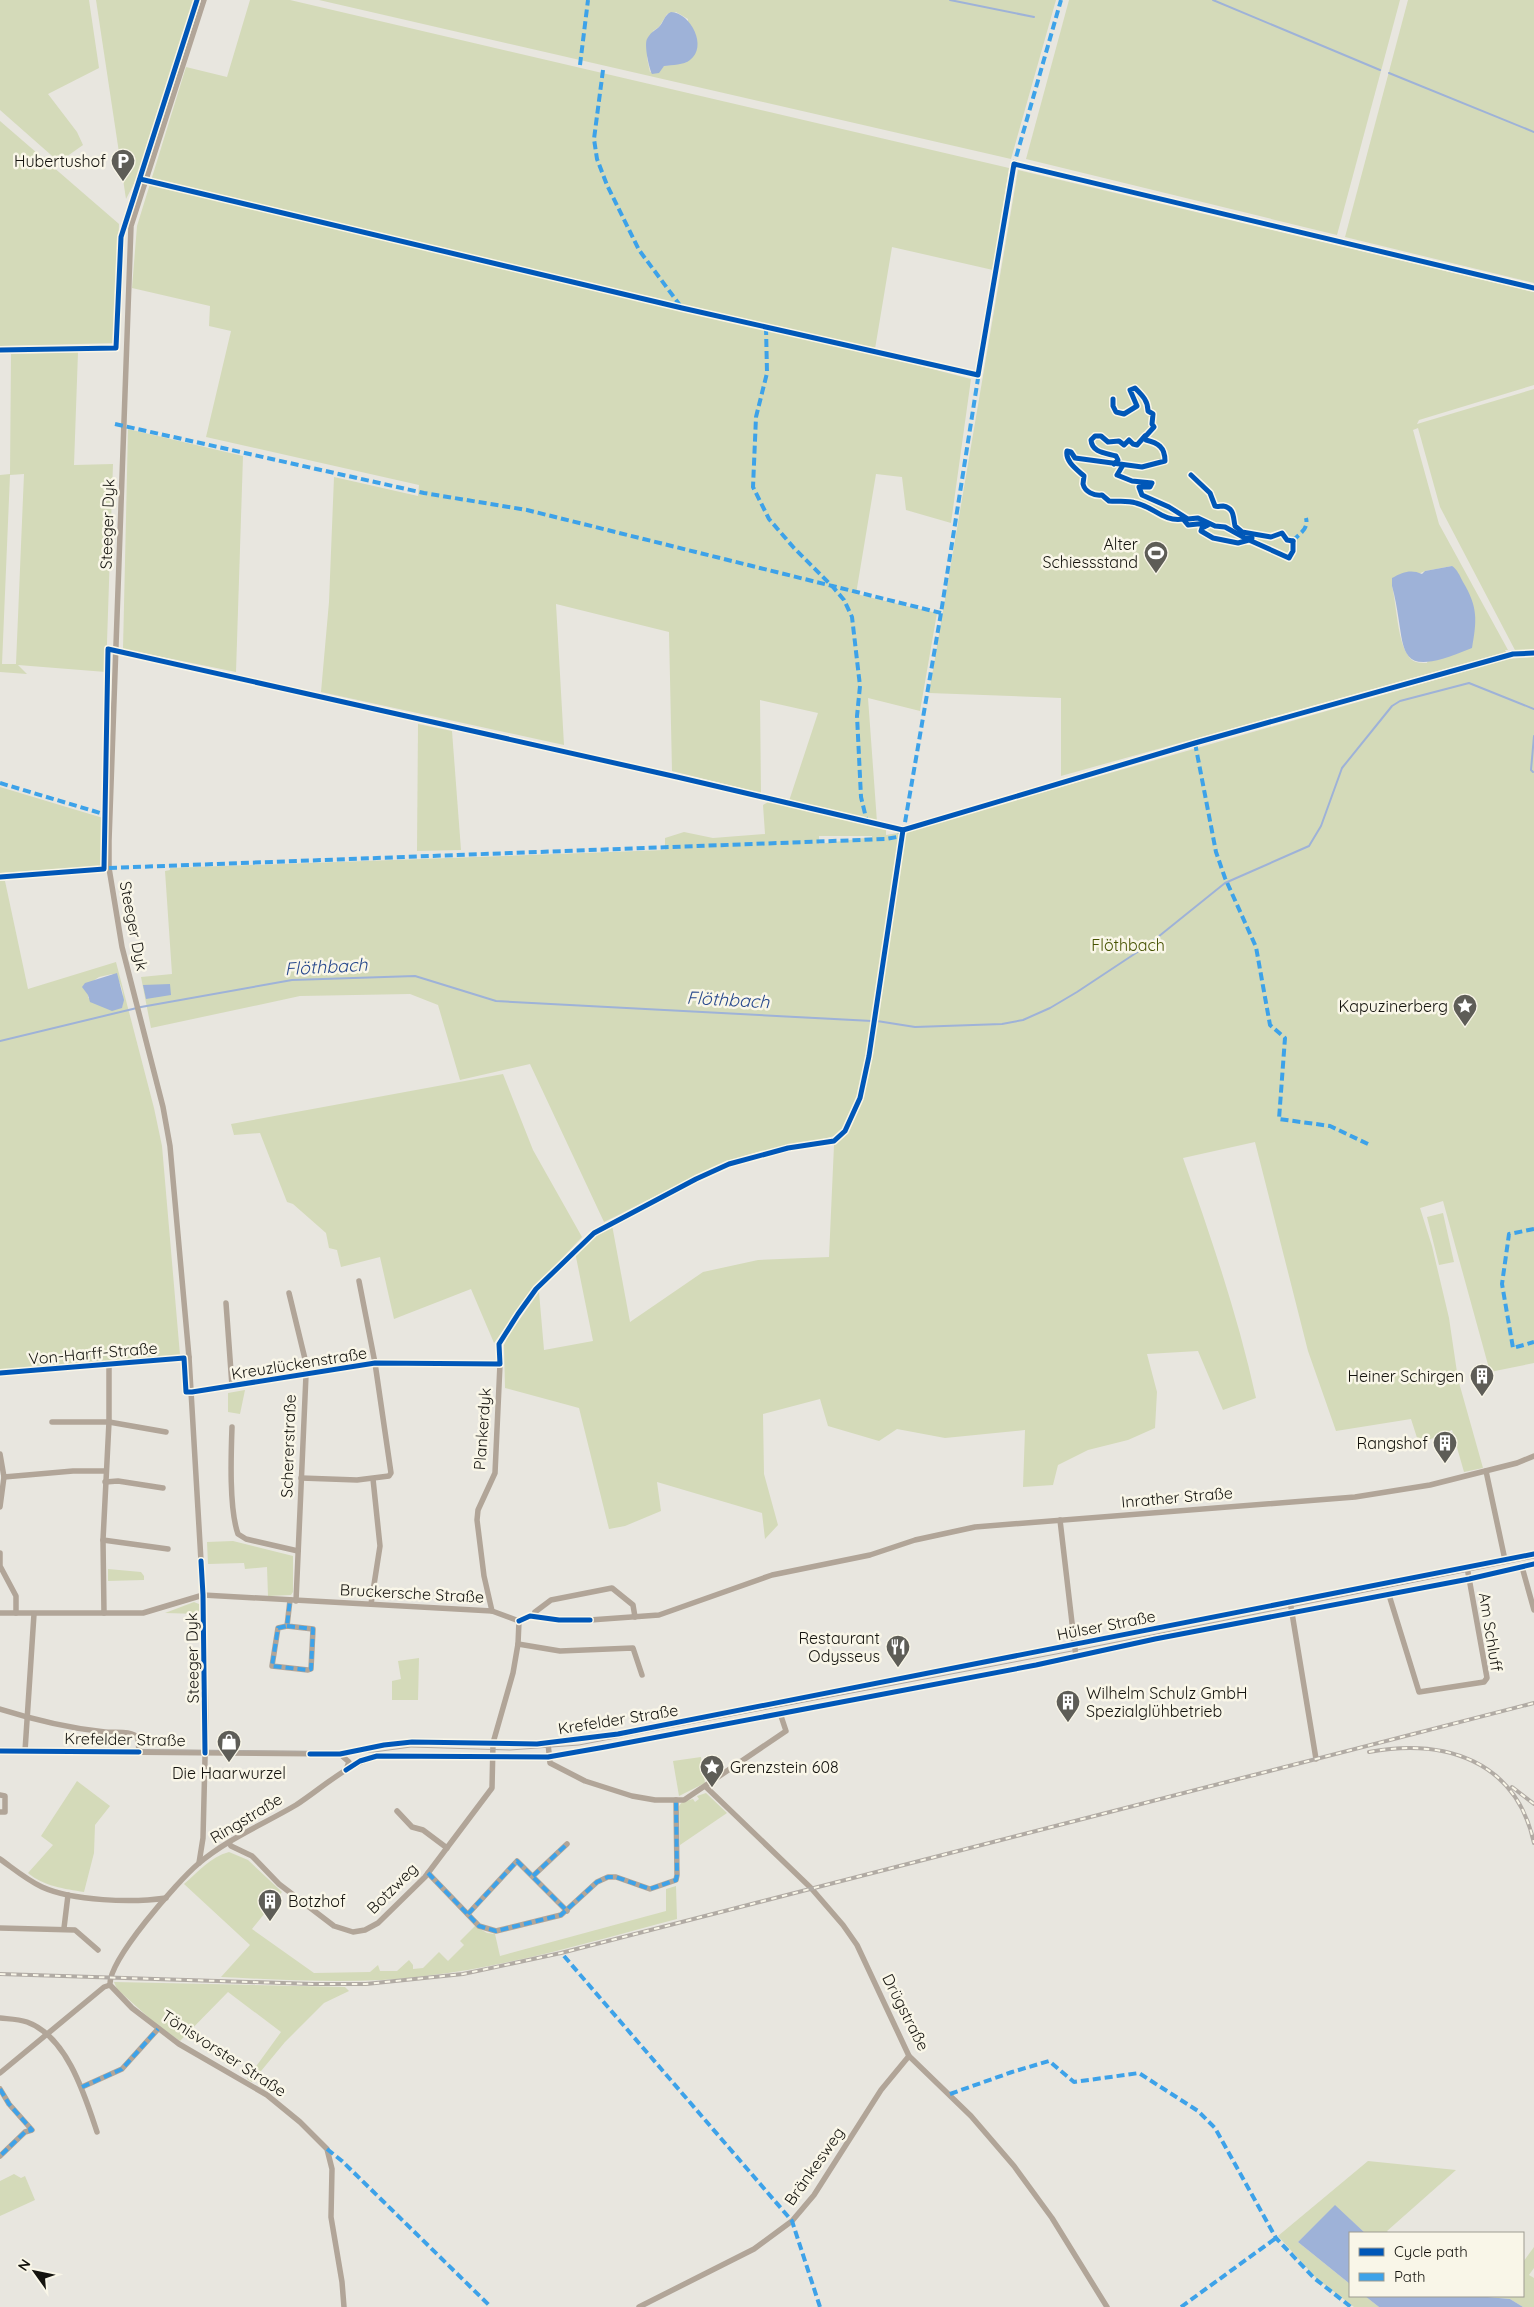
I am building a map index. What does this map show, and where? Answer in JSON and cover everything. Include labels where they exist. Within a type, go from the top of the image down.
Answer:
[{"type":"street","name":"Steeger Dyk","points":[[199,1863],[203,1838],[205,1753],[203,1596],[192,1392],[170,1146],[163,1108],[122,947],[109,868],[130,226],[204,0]]},
{"type":"street","points":[[1514,654],[1534,653]]},
{"type":"street","points":[[0,877],[109,868]]},
{"type":"street","points":[[301,1478],[338,1481],[373,1479],[389,1476],[391,1473],[375,1364],[358,1281]]},
{"type":"street","name":"Schererstraße","points":[[289,1294],[306,1375],[298,1551],[293,1600]]},
{"type":"street","points":[[226,1303],[232,1386]]},
{"type":"street","name":"Von-Harff-Straße","points":[[0,1373],[189,1357]]},
{"type":"street","points":[[104,1613],[103,1540],[105,1471],[109,1422],[109,1364]]},
{"type":"street","name":"Kreuzlückenstraße","points":[[192,1392],[375,1364],[500,1364]]},
{"type":"street","name":"Plankerdyk","points":[[492,1610],[484,1576],[477,1520],[478,1510],[495,1473],[500,1364]]},
{"type":"street","points":[[52,1422],[109,1422],[166,1432]]},
{"type":"street","points":[[232,1428],[235,1519],[238,1534],[246,1539],[298,1551]]},
{"type":"street","points":[[0,1454],[4,1477],[0,1507]]},
{"type":"street","name":"Inrather Straße","points":[[635,1617],[659,1615],[772,1575],[877,1553],[915,1540],[975,1527],[1355,1497],[1430,1485],[1517,1463],[1534,1456]]},
{"type":"street","points":[[4,1477],[74,1471],[105,1471]]},
{"type":"street","points":[[1486,1471],[1505,1560]]},
{"type":"street","points":[[371,1604],[380,1546],[373,1479]]},
{"type":"street","points":[[105,1482],[118,1481],[163,1488]]},
{"type":"street","points":[[1060,1520],[1076,1657]]},
{"type":"street","points":[[103,1540],[168,1549]]},
{"type":"street","points":[[0,1553],[0,1566],[16,1596],[16,1613]]},
{"type":"street","name":"Hülser Straße","points":[[928,1674],[1534,1554]]},
{"type":"street","name":"Hülser Straße","points":[[824,1705],[1076,1657],[1155,1639],[1469,1580],[1534,1564]]},
{"type":"street","name":"Am Schluff","points":[[1389,1594],[1419,1692],[1484,1682],[1487,1678],[1467,1567]]},
{"type":"street","points":[[1522,1567],[1534,1610]]},
{"type":"street","points":[[493,1743],[510,1689],[518,1644],[519,1621],[532,1615],[550,1600],[612,1588],[634,1605],[635,1617],[559,1620],[532,1615]]},
{"type":"street","name":"Bruckersche Straße","points":[[0,1613],[143,1613],[203,1596],[492,1610],[519,1621]]},
{"type":"street","points":[[287,1626],[293,1600]]},
{"type":"street","points":[[1290,1601],[1316,1759]]},
{"type":"street","points":[[25,1751],[34,1614]]},
{"type":"street","points":[[287,1626],[313,1629],[311,1669],[272,1666],[278,1628],[287,1626]]},
{"type":"street","points":[[518,1644],[560,1651],[633,1648],[642,1675]]},
{"type":"street","name":"Krefelder Straße","points":[[0,1751],[340,1754],[384,1745],[412,1742],[548,1743],[618,1734],[928,1674]]},
{"type":"street","name":"Krefelder Straße","points":[[377,1756],[548,1757],[824,1705]]},
{"type":"street","points":[[0,1709],[67,1728],[132,1733],[138,1738],[139,1752]]},
{"type":"street","points":[[548,1757],[553,1765],[585,1781],[632,1796],[655,1800],[684,1800],[706,1787],[746,1756],[786,1731],[780,1713]]},
{"type":"street","name":"Botzweg","points":[[229,1843],[231,1846],[252,1856],[279,1884],[329,1923],[347,1931],[365,1930],[378,1924],[428,1873],[492,1788],[493,1743]]},
{"type":"street","name":"Krefelder Straße","points":[[548,1743],[548,1757]]},
{"type":"street","points":[[340,1754],[345,1756],[349,1762],[346,1770]]},
{"type":"street","name":"Ringstraße","points":[[166,1898],[199,1863],[296,1804],[360,1761],[377,1756]]},
{"type":"street","name":"Drügstraße","points":[[706,1787],[811,1888],[843,1925],[857,1945],[909,2056],[971,2116],[1014,2166],[1052,2218],[1107,2307]]},
{"type":"street","points":[[0,1795],[5,1796],[5,1812],[0,1812]]},
{"type":"street","points":[[428,1873],[479,1926],[496,1931],[555,1917],[567,1911],[597,1882],[608,1876],[650,1889],[676,1880],[678,1875],[676,1800]]},
{"type":"street","points":[[397,1811],[412,1827],[424,1830],[447,1848]]},
{"type":"street","points":[[533,1876],[567,1844]]},
{"type":"street","points":[[0,1860],[33,1882],[68,1895],[102,1899],[166,1898]]},
{"type":"street","points":[[468,1914],[514,1862],[519,1862],[567,1911]]},
{"type":"street","points":[[64,1928],[68,1895]]},
{"type":"street","points":[[0,2073],[104,1987],[110,1985],[117,1961],[166,1898]]},
{"type":"street","points":[[0,1928],[64,1928],[75,1930],[98,1950]]},
{"type":"street","name":"Tönisvorster Straße","points":[[110,1985],[119,1996],[158,2030],[268,2095],[300,2122],[327,2149],[332,2169],[331,2217],[342,2282],[344,2307]]},
{"type":"street","points":[[0,2018],[28,2022],[54,2040],[82,2087],[97,2132]]},
{"type":"street","points":[[82,2087],[122,2069],[158,2030]]},
{"type":"street","name":"Bränkesweg","points":[[639,2307],[754,2249],[792,2221],[814,2195],[881,2090],[909,2056]]},
{"type":"street","points":[[0,2089],[9,2104],[32,2130],[25,2132],[0,2156]]},
{"type":"green space","points":[[0,0],[89,0],[99,68],[48,94],[77,132],[83,145],[59,162],[0,110]]},
{"type":"green space","points":[[96,0],[194,0],[139,174],[126,199]]},
{"type":"green space","points":[[250,0],[290,0],[1009,168],[993,270],[892,247],[875,349],[687,306],[971,379],[951,523],[906,510],[902,477],[876,474],[856,594],[937,613],[920,711],[868,698],[877,822],[789,801],[818,713],[760,700],[761,793],[672,771],[669,632],[556,604],[564,745],[321,692],[329,602],[334,477],[418,496],[419,485],[206,437],[231,331],[209,326],[210,306],[132,288],[137,226],[186,67],[227,77]]},
{"type":"green space","points":[[319,0],[1056,0],[1011,159]],"holes":[[[676,12],[688,19],[687,62],[664,66],[650,72],[647,58],[653,31],[659,27],[667,14]]]},
{"type":"green space","points":[[1069,0],[1400,0],[1337,235],[1026,159]]},
{"type":"green space","points":[[1408,0],[1534,0],[1534,283],[1345,237]]},
{"type":"green space","points":[[0,121],[119,224],[115,343],[0,346]]},
{"type":"green space","points":[[1018,170],[1534,292],[1534,385],[1419,420],[1417,424],[1534,389],[1534,650],[1516,652],[1440,507],[1418,428],[1413,430],[1439,524],[1508,650],[1505,650],[1506,652],[1061,776],[1061,698],[929,693]],"holes":[[[1452,566],[1427,663],[1412,660],[1403,646],[1392,586],[1425,571]]]},
{"type":"green space","points":[[78,352],[74,465],[113,464],[106,672],[18,665],[27,674],[0,672],[0,475],[10,474],[11,354]],"holes":[[[24,474],[16,664],[2,664],[10,475]]]},
{"type":"green space","points":[[128,429],[243,456],[236,672],[123,649]]},
{"type":"green space","points":[[1534,657],[1534,1363],[1490,1372],[1443,1201],[1420,1208],[1432,1246],[1449,1318],[1458,1379],[1483,1468],[1464,1472],[1452,1430],[1419,1444],[1411,1419],[1336,1431],[1308,1351],[1255,1142],[1183,1158],[1214,1247],[1249,1367],[1256,1398],[1223,1410],[1198,1351],[1147,1354],[1157,1392],[1155,1428],[1128,1440],[1088,1450],[1058,1465],[1053,1485],[1023,1487],[1025,1430],[945,1438],[897,1429],[879,1441],[828,1426],[820,1399],[763,1414],[764,1474],[778,1525],[765,1539],[762,1513],[657,1482],[661,1511],[625,1526],[609,1529],[579,1408],[505,1388],[504,1345],[508,1336],[539,1292],[544,1350],[593,1341],[575,1252],[595,1235],[612,1225],[630,1322],[703,1272],[758,1260],[829,1257],[834,1145],[848,1132],[757,1152],[728,1162],[604,1222],[530,1064],[460,1080],[438,1005],[410,994],[300,996],[151,1028],[141,977],[172,974],[165,871],[170,870],[170,868],[665,850],[665,838],[684,832],[713,838],[765,834],[763,805],[768,802],[886,828],[886,835],[904,832],[1508,659]],"holes":[[[819,836],[872,837],[819,844]]]},
{"type":"green space","points":[[418,724],[452,731],[461,850],[417,851]]},
{"type":"green space","points":[[0,787],[103,818],[103,866],[0,873]]},
{"type":"green space","points":[[0,881],[5,881],[28,989],[116,962],[162,1146],[180,1355],[0,1370]],"holes":[[[112,974],[122,989],[122,1007],[88,998],[90,983],[99,977]]]},
{"type":"green space","points":[[503,1074],[533,1150],[582,1237],[534,1288],[494,1343],[471,1289],[394,1319],[380,1257],[341,1267],[337,1250],[329,1248],[326,1233],[293,1204],[287,1202],[260,1133],[234,1135],[231,1124]]},
{"type":"green space","points":[[1443,1213],[1454,1262],[1439,1265],[1427,1217]]},
{"type":"green space","points":[[245,1390],[240,1414],[228,1412],[228,1393]]},
{"type":"green space","points":[[233,1541],[293,1556],[293,1592],[291,1595],[268,1596],[267,1567],[245,1569],[244,1563],[208,1564],[207,1542]]},
{"type":"green space","points":[[108,1569],[141,1572],[144,1580],[108,1581]]},
{"type":"green space","points":[[194,1602],[199,1604],[199,1614],[165,1613]]},
{"type":"green space","points":[[419,1658],[418,1700],[392,1700],[392,1681],[401,1679],[398,1661]]},
{"type":"green space","points":[[701,1757],[705,1783],[679,1796],[673,1761]]},
{"type":"green space","points":[[77,1781],[110,1806],[95,1825],[94,1853],[84,1892],[47,1884],[28,1873],[53,1845],[41,1836]]},
{"type":"green space","points":[[706,1793],[727,1813],[680,1845],[679,1806],[682,1802],[693,1799],[695,1802],[699,1799],[697,1796]]},
{"type":"green space","points":[[229,1852],[248,1860],[282,1892],[252,1929],[314,1973],[370,1972],[378,1965],[380,1971],[397,1971],[409,1960],[413,1965],[413,1969],[423,1968],[439,1952],[448,1961],[464,1945],[460,1941],[475,1926],[487,1933],[495,1934],[500,1956],[666,1911],[666,1889],[676,1886],[677,1919],[521,1959],[457,1972],[400,1979],[348,1981],[221,1977],[250,1945],[184,1884],[210,1861]]},
{"type":"green space","points":[[114,1982],[345,1987],[349,1991],[324,2003],[285,2042],[252,2082],[247,2079],[281,2032],[228,1992],[180,2041],[157,2025],[117,1989]]},
{"type":"green space","points":[[1368,2161],[1456,2170],[1388,2232],[1364,2232],[1335,2206],[1298,2242],[1349,2283],[1349,2297],[1366,2297],[1379,2307],[1354,2307],[1317,2279],[1278,2236]]},
{"type":"green space","points":[[14,2174],[21,2178],[25,2176],[35,2200],[0,2216],[0,2181]]},
{"type":"green space","points":[[1534,2247],[1534,2268],[1529,2275],[1534,2278],[1534,2307],[1523,2307],[1510,2299],[1487,2297],[1524,2297],[1524,2261]]},
{"type":"water","points":[[671,12],[685,18],[691,24],[697,39],[695,54],[687,62],[664,66],[659,73],[652,74],[648,62],[646,42]]},
{"type":"water","points":[[1452,566],[1460,575],[1474,606],[1475,629],[1472,648],[1445,658],[1426,662],[1414,660],[1407,654],[1403,643],[1392,578],[1407,572],[1422,574],[1425,571]]},
{"type":"water","points":[[117,973],[124,1000],[122,1008],[112,1011],[90,1002],[88,995],[82,987],[85,983]]},
{"type":"water","points":[[170,984],[171,995],[146,999],[143,985]]},
{"type":"water","points":[[1335,2205],[1364,2232],[1349,2232],[1349,2283],[1298,2242]]},
{"type":"water","points":[[1366,2297],[1487,2297],[1510,2299],[1523,2307],[1379,2307]]},
{"type":"waterway","points":[[950,0],[1034,17]]},
{"type":"waterway","points":[[1213,0],[1380,70]]},
{"type":"waterway","points":[[1389,73],[1534,132]]},
{"type":"waterway","name":"Flöthbach","points":[[877,1021],[915,1027],[1002,1024],[1023,1020],[1050,1008],[1077,992],[1148,945],[1225,883],[1309,846],[1321,826],[1342,768],[1392,706],[1400,701],[1469,683],[1534,709]]},
{"type":"waterway","name":"Flöthbach","points":[[1533,772],[1531,770],[1534,736]]},
{"type":"waterway","name":"Flöthbach","points":[[0,1041],[141,1007],[292,980],[415,976],[496,1001],[872,1021]]},
{"type":"tram line","points":[[0,1748],[374,1752],[411,1747],[510,1750],[579,1745],[1077,1650],[1534,1558]]},
{"type":"railway","points":[[0,1974],[313,1984],[366,1984],[463,1974],[561,1953],[1534,1703]]},
{"type":"railway","points":[[1369,1752],[1397,1748],[1424,1749],[1449,1753],[1473,1761],[1494,1774],[1511,1792],[1525,1815],[1534,1843]]},
{"type":"railway","points":[[1512,1787],[1534,1804]]},
{"type":"marked path","points":[[580,65],[588,0]]},
{"type":"marked path","points":[[1013,168],[1061,0]]},
{"type":"marked path","points":[[603,70],[594,139],[597,159],[607,185],[639,250],[682,308]]},
{"type":"marked path","points":[[766,327],[767,373],[756,417],[753,487],[769,519],[794,548],[833,587],[844,600],[852,617],[860,686],[857,716],[861,797],[867,822]]},
{"type":"marked path","points":[[903,834],[941,613],[979,372]]},
{"type":"marked path","points":[[115,424],[424,493],[527,510],[941,613]]},
{"type":"marked path","points":[[1293,541],[1305,529],[1306,518]]},
{"type":"marked path","points":[[1195,743],[1216,852],[1225,878],[1256,947],[1270,1025],[1285,1038],[1279,1119],[1330,1126],[1370,1145]]},
{"type":"marked path","points":[[0,783],[107,815]]},
{"type":"marked path","points":[[109,868],[886,839],[897,837],[903,830]]},
{"type":"marked path","points":[[1534,1229],[1509,1234],[1502,1284],[1513,1348],[1534,1342]]},
{"type":"marked path","points":[[287,1626],[313,1629],[311,1669],[272,1666],[278,1628],[287,1626],[290,1600]]},
{"type":"marked path","points":[[428,1873],[479,1926],[496,1931],[561,1915],[597,1882],[608,1877],[616,1877],[650,1889],[676,1880],[676,1800]]},
{"type":"marked path","points":[[533,1876],[567,1844]]},
{"type":"marked path","points":[[468,1914],[517,1861],[567,1911]]},
{"type":"marked path","points":[[564,1956],[792,2221],[820,2307]]},
{"type":"marked path","points":[[82,2087],[122,2069],[158,2029]]},
{"type":"marked path","points":[[950,2094],[1049,2061],[1074,2082],[1139,2073],[1198,2111],[1215,2128],[1276,2238],[1314,2278],[1351,2307]]},
{"type":"marked path","points":[[0,2089],[9,2104],[32,2130],[25,2132],[0,2156]]},
{"type":"marked path","points":[[327,2149],[342,2161],[491,2307]]},
{"type":"marked path","points":[[1181,2307],[1276,2238]]},
{"type":"cycle path","points":[[0,350],[116,348],[121,237],[197,0]]},
{"type":"cycle path","points":[[140,179],[682,308],[978,375],[1014,164],[1534,288]]},
{"type":"cycle path","points":[[1113,399],[1113,406],[1116,412],[1124,414],[1137,406],[1130,390],[1135,388],[1143,396],[1148,411],[1153,414],[1152,424],[1154,427],[1144,438],[1160,446],[1164,452],[1165,461],[1142,467],[1075,458],[1071,452],[1067,451],[1069,461],[1084,476],[1083,484],[1088,491],[1093,494],[1102,495],[1109,501],[1142,505],[1164,516],[1183,519],[1188,525],[1207,523],[1208,525],[1202,528],[1201,531],[1213,538],[1238,543],[1249,540],[1289,558],[1293,551],[1293,541]]},
{"type":"cycle path","points":[[1114,464],[1118,460],[1116,456],[1100,452],[1094,448],[1091,440],[1095,436],[1101,436],[1108,442],[1119,441],[1124,445],[1129,440],[1137,445],[1145,436]]},
{"type":"cycle path","points":[[1123,465],[1117,475],[1132,481],[1152,483],[1150,487],[1139,487],[1142,495],[1169,507],[1188,519],[1198,518],[1215,526],[1225,527],[1245,538],[1252,538]]},
{"type":"cycle path","points":[[1191,475],[1210,493],[1215,506],[1227,507],[1232,511],[1235,526],[1242,532],[1271,537],[1282,533],[1287,540],[1293,541]]},
{"type":"cycle path","points":[[0,877],[104,869],[108,649],[677,777],[903,830],[1195,743],[1513,654],[1534,653]]},
{"type":"cycle path","points":[[0,1373],[184,1358],[186,1392],[192,1392],[375,1363],[500,1364],[499,1344],[518,1314],[536,1289],[594,1233],[696,1179],[729,1164],[788,1148],[834,1141],[845,1131],[860,1098],[869,1056],[903,830]]},
{"type":"cycle path","points":[[310,1754],[340,1754],[384,1745],[412,1742],[537,1744],[618,1734],[1534,1554]]},
{"type":"cycle path","points":[[201,1561],[205,1753]]},
{"type":"cycle path","points":[[346,1770],[360,1761],[377,1756],[548,1757],[1036,1665],[1155,1639],[1469,1579],[1534,1564]]},
{"type":"cycle path","points":[[519,1621],[530,1616],[559,1620],[590,1620]]},
{"type":"cycle path","points":[[0,1751],[139,1752]]},
{"type":"place","name":"Hubertushof","points":[[123,182]]},
{"type":"place","name":"Alter Schiessstand","points":[[1156,574]]},
{"type":"place","name":"Kapuzinerberg","points":[[1465,1027]]},
{"type":"place","name":"Heiner Schirgen","points":[[1482,1397]]},
{"type":"place","name":"Rangshof","points":[[1445,1464]]},
{"type":"place","name":"Restaurant Odysseus","points":[[898,1668]]},
{"type":"place","name":"Wilhelm Schulz GmbH Spezialglühbetrieb","points":[[1068,1723]]},
{"type":"place","name":"Die Haarwurzel","points":[[229,1763]]},
{"type":"place","name":"Grenzstein 608","points":[[712,1788]]},
{"type":"place","name":"Botzhof","points":[[270,1922]]}]
